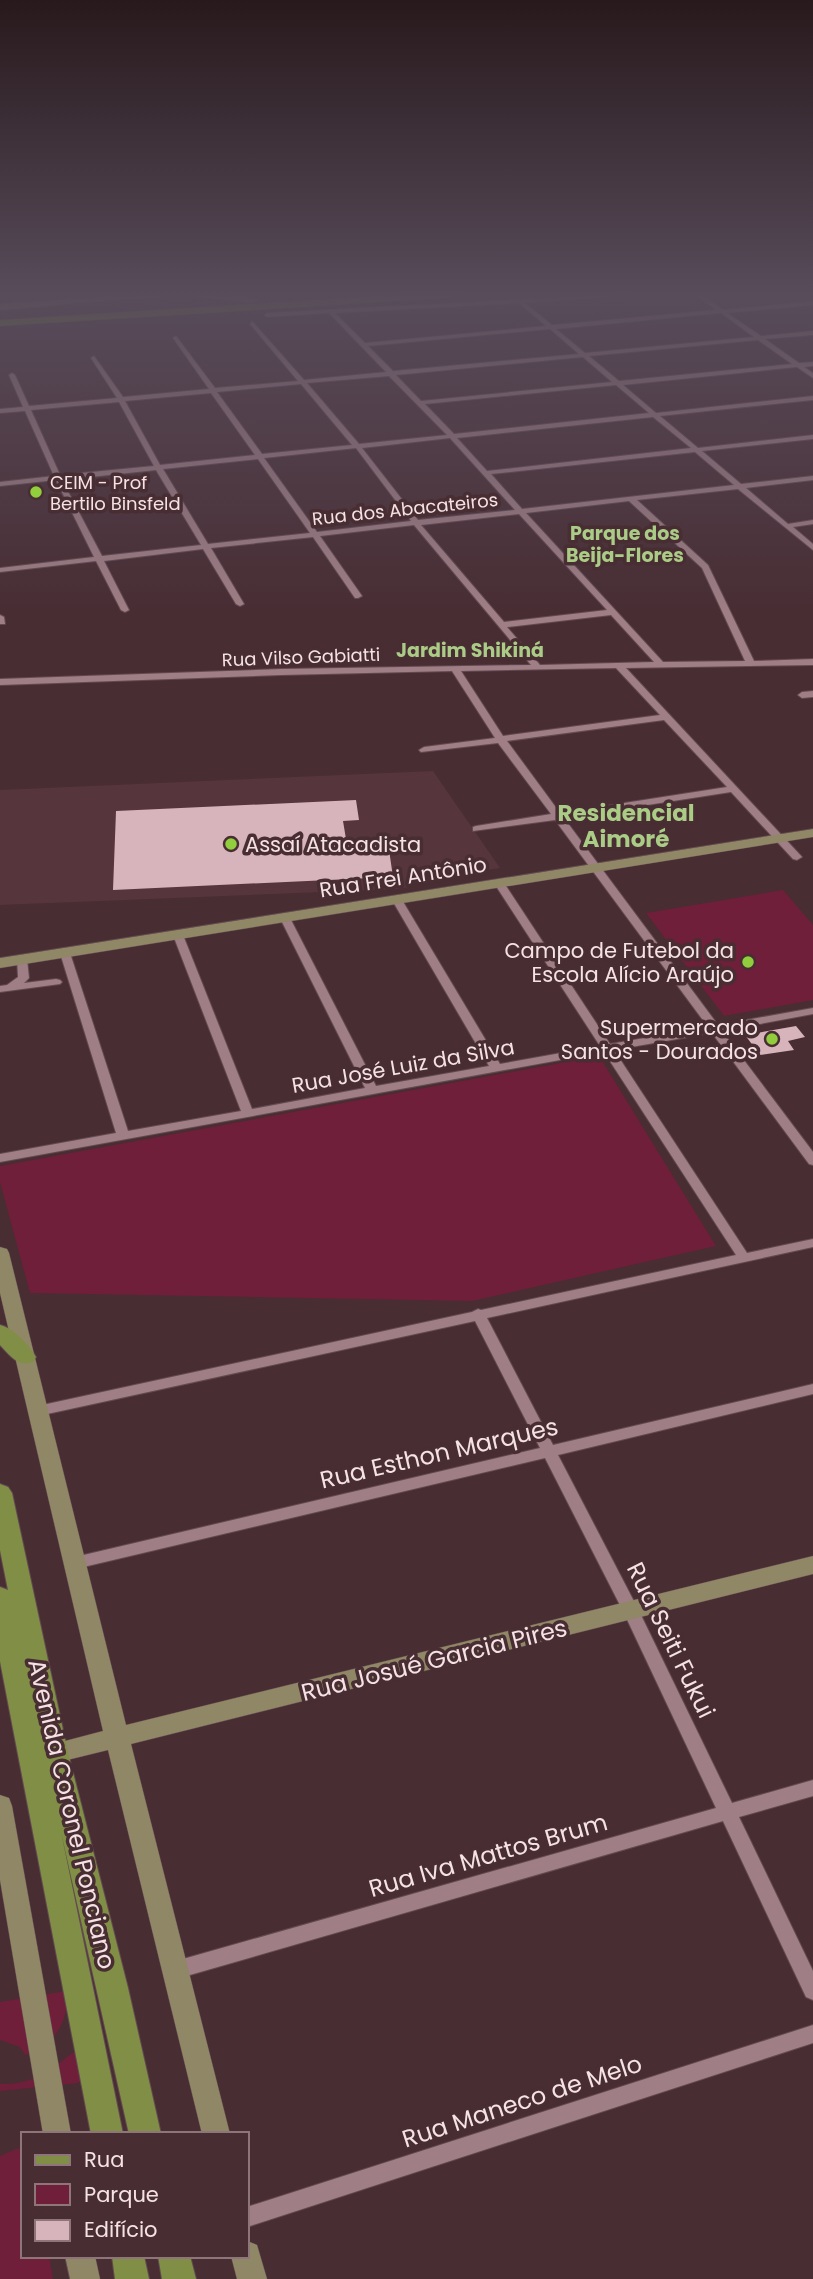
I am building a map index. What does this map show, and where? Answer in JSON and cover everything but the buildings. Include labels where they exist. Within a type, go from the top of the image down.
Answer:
[{"type":"main road","points":[[0,1332],[25,1357]]},
{"type":"main road","name":"Avenida Coronel Ponciano","points":[[0,1493],[55,1753],[113,1988],[145,2132]]},
{"type":"main road","points":[[0,1597],[5,1642],[107,2132]]},
{"type":"main road","points":[[128,2258],[132,2279]]},
{"type":"main road","points":[[174,2258],[179,2279]]},
{"type":"street","points":[[24,400],[58,478],[125,610]]},
{"type":"street","points":[[0,411],[107,400]]},
{"type":"street","points":[[122,400],[158,467],[240,604]]},
{"type":"street","points":[[221,400],[358,596]]},
{"type":"street","points":[[316,400],[358,447],[416,523],[537,667]]},
{"type":"street","points":[[415,400],[452,436],[661,665]]},
{"type":"street","points":[[418,403],[444,400]]},
{"type":"street","points":[[638,400],[813,548]]},
{"type":"street","points":[[0,484],[791,400]]},
{"type":"street","points":[[484,473],[813,437]]},
{"type":"street","name":"Rua dos Abacateiros","points":[[0,570],[813,478]]},
{"type":"street","points":[[631,499],[705,567],[751,664]]},
{"type":"street","points":[[787,526],[813,522]]},
{"type":"street","points":[[500,625],[613,612]]},
{"type":"street","name":"Rua Vilso Gabiatti","points":[[0,682],[813,662]]},
{"type":"street","points":[[620,666],[797,857]]},
{"type":"street","points":[[455,669],[501,740],[813,1161]]},
{"type":"street","points":[[802,695],[813,694]]},
{"type":"street","points":[[424,750],[667,716]]},
{"type":"street","points":[[476,829],[733,789]]},
{"type":"street","name":"Rua Frei Antônio","points":[[0,963],[813,833]]},
{"type":"street","points":[[499,883],[744,1258]]},
{"type":"street","points":[[397,900],[496,1068]]},
{"type":"street","points":[[285,918],[372,1091]]},
{"type":"street","points":[[177,935],[248,1113]]},
{"type":"street","points":[[65,953],[123,1136]]},
{"type":"street","points":[[5,989],[24,978],[22,959]]},
{"type":"street","points":[[5,989],[56,982]]},
{"type":"street","name":"Rua José Luiz da Silva","points":[[0,1158],[813,1011]]},
{"type":"street","points":[[38,1411],[813,1243]]},
{"type":"street","points":[[0,1253],[216,2132]]},
{"type":"street","name":"Rua Seiti Fukui","points":[[478,1314],[631,1611],[813,1991]]},
{"type":"street","name":"Rua Esthon Marques","points":[[75,1563],[813,1389]]},
{"type":"street","name":"Rua Josué Garcia Pires","points":[[55,1753],[813,1565]]},
{"type":"street","name":"Rua Iva Mattos Brum","points":[[176,1970],[813,1788]]},
{"type":"street","points":[[0,1806],[57,2132]]},
{"type":"street","name":"Rua Maneco de Melo","points":[[248,2217],[813,2034]]},
{"type":"street","points":[[80,2258],[85,2279]]},
{"type":"street","points":[[247,2258],[252,2279]]},
{"type":"shaded area","points":[[433,771],[500,868],[417,879],[409,887],[399,889],[0,905],[0,790]]},
{"type":"green space","name":"Campo de Futebol da Escola Alício Araújo","points":[[783,890],[813,925],[813,1000],[724,1016],[646,913]]},
{"type":"green space","points":[[599,1056],[716,1246],[472,1301],[30,1293],[0,1182],[0,1166]]},
{"type":"green space","points":[[66,1991],[63,2022],[44,2046],[25,2055],[20,2047],[0,2040],[0,2002]]},
{"type":"green space","points":[[79,2052],[83,2079],[78,2083],[0,2091],[0,2084],[30,2080],[72,2053]]},
{"type":"green space","points":[[21,2149],[21,2258],[49,2258],[53,2279],[0,2279],[0,2156]]},
{"type":"place","name":"CEIM - Prof Bertilo Binsfeld","points":[[36,492]]},
{"type":"place","name":"Assaí Atacadista","points":[[231,844]]},
{"type":"place","name":"Campo de Futebol da Escola Alício Araújo","points":[[748,962]]},
{"type":"place","name":"Supermercado Santos - Dourados","points":[[772,1039]]},
{"type":"district","name":"Parque dos Beija-Flores","points":[[625,544]]},
{"type":"district","name":"Jardim Shikiná","points":[[470,650]]},
{"type":"district","name":"Residencial Aimoré","points":[[626,826]]}]
